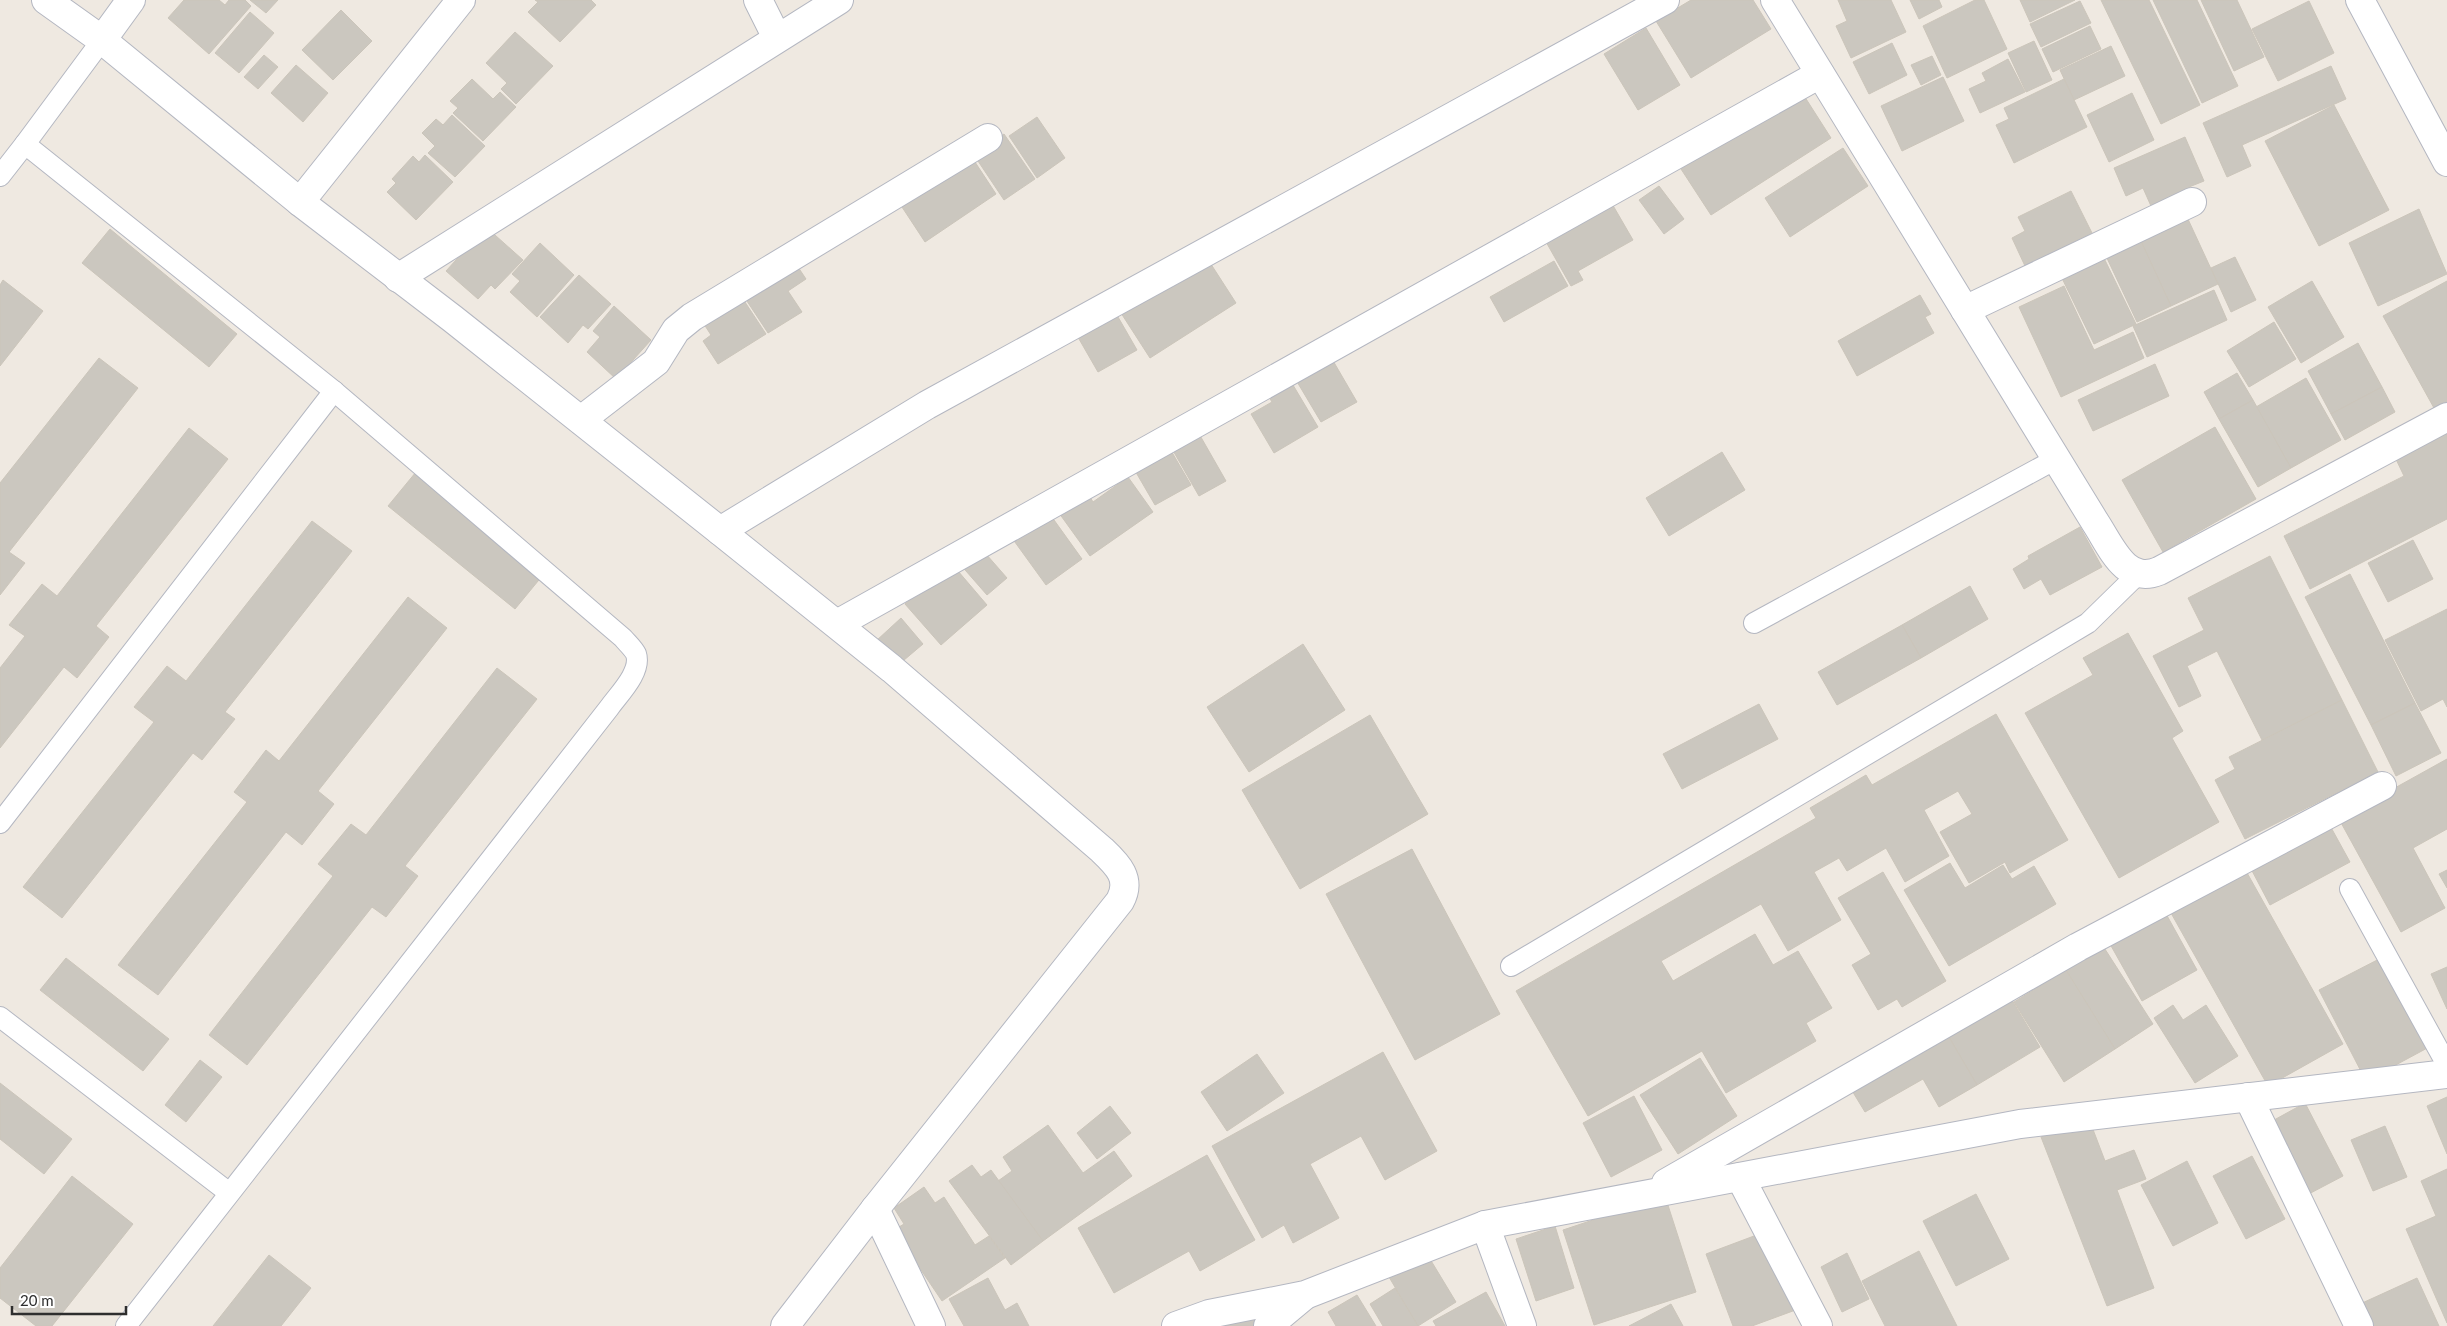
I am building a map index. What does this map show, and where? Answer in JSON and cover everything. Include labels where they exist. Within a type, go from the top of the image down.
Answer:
[{"type":"street","points":[[46,0],[102,40],[300,202],[581,420],[837,624],[984,746],[1102,850],[1118,867],[1126,883],[1120,901],[875,1209],[785,1326]]},
{"type":"street","points":[[102,40],[131,0]]},
{"type":"street","points":[[300,202],[461,0]]},
{"type":"street","points":[[758,0],[777,38]]},
{"type":"street","points":[[398,278],[839,0]]},
{"type":"street","points":[[720,531],[927,405],[1665,0]]},
{"type":"street","points":[[1775,0],[2056,459],[2123,564],[2131,572],[2144,576],[2159,571],[2447,417]]},
{"type":"street","points":[[2360,0],[2447,162]]},
{"type":"street","points":[[837,624],[1820,74]]},
{"type":"street","points":[[581,420],[656,362],[676,330],[692,317],[988,138]]},
{"type":"street","points":[[1965,310],[2192,202]]},
{"type":"street","points":[[1646,1195],[2078,947],[2382,786]]},
{"type":"street","points":[[1176,1326],[1209,1314],[1305,1295],[1485,1225],[2020,1124],[2447,1074]]},
{"type":"street","points":[[2248,1096],[2359,1326]]},
{"type":"street","points":[[1740,1177],[1818,1326]]},
{"type":"street","points":[[875,1209],[931,1326]]},
{"type":"street","points":[[1485,1225],[1522,1326]]},
{"type":"street","points":[[1268,1326],[1305,1295]]},
{"type":"lane","points":[[0,176],[102,40]]},
{"type":"lane","points":[[25,144],[334,391],[623,638],[636,654],[634,671],[626,686],[228,1192],[126,1326]]},
{"type":"lane","points":[[0,823],[334,391]]},
{"type":"lane","points":[[1754,623],[2056,459]]},
{"type":"lane","points":[[1511,966],[2088,623],[2137,574]]},
{"type":"lane","points":[[2350,889],[2447,1064]]},
{"type":"lane","points":[[0,1016],[228,1192]]},
{"type":"building","points":[[184,0],[219,0],[225,5],[229,0],[245,0],[251,6],[209,54],[168,18]]},
{"type":"building","points":[[250,0],[278,0],[266,13]]},
{"type":"building","points":[[535,0],[591,0],[596,5],[560,42],[528,12],[538,2]]},
{"type":"building","points":[[1691,0],[1753,0],[1771,29],[1691,78],[1656,21]]},
{"type":"building","points":[[1838,0],[1891,0],[1906,32],[1851,58],[1836,26],[1847,21]]},
{"type":"building","points":[[1910,0],[1939,0],[1942,7],[1919,19]]},
{"type":"building","points":[[1975,0],[1984,0],[2007,49],[1947,78],[1923,26]]},
{"type":"building","points":[[2020,0],[2075,0],[2030,22]]},
{"type":"building","points":[[2101,0],[2149,0],[2200,105],[2161,124]]},
{"type":"building","points":[[2153,0],[2197,0],[2238,86],[2202,103]]},
{"type":"building","points":[[2201,0],[2237,0],[2264,57],[2234,71]]},
{"type":"building","points":[[2080,1],[2091,23],[2041,47],[2030,24]]},
{"type":"building","points":[[2309,1],[2334,53],[2278,81],[2252,29]]},
{"type":"building","points":[[341,10],[372,41],[333,80],[302,50]]},
{"type":"building","points":[[250,12],[274,33],[239,73],[215,53]]},
{"type":"building","points":[[2090,26],[2101,49],[2053,72],[2042,49]]},
{"type":"building","points":[[1646,28],[1680,85],[1638,110],[1604,54]]},
{"type":"building","points":[[515,32],[553,66],[516,104],[501,89],[507,83],[486,63]]},
{"type":"building","points":[[2034,41],[2052,80],[2026,92],[2008,53]]},
{"type":"building","points":[[1892,43],[1907,75],[1869,94],[1853,62]]},
{"type":"building","points":[[2111,46],[2125,76],[2074,100],[2060,70]]},
{"type":"building","points":[[264,55],[278,67],[258,89],[244,77]]},
{"type":"building","points":[[1932,56],[1941,75],[1921,85],[1911,65]]},
{"type":"building","points":[[2008,59],[2025,92],[1980,113],[1969,89],[1986,81],[1982,73]]},
{"type":"building","points":[[296,65],[328,93],[303,122],[271,93]]},
{"type":"building","points":[[2331,66],[2346,99],[2242,145],[2251,166],[2227,177],[2203,123]]},
{"type":"building","points":[[1943,77],[1964,121],[1902,151],[1881,106]]},
{"type":"building","points":[[472,79],[493,99],[500,92],[516,107],[483,141],[453,113],[458,108],[450,101]]},
{"type":"building","points":[[2064,79],[2087,127],[2014,163],[1996,125],[2009,119],[2004,108]]},
{"type":"building","points":[[1801,91],[1831,138],[1711,215],[1681,169]]},
{"type":"building","points":[[2132,93],[2154,140],[2109,162],[2087,115]]},
{"type":"building","points":[[2334,105],[2389,210],[2319,246],[2265,141]]},
{"type":"building","points":[[452,115],[485,146],[455,177],[428,153],[435,146],[422,133],[436,119],[443,125]]},
{"type":"building","points":[[1037,117],[1065,158],[1037,178],[1009,136]]},
{"type":"building","points":[[1004,134],[1035,179],[1004,200],[974,155]]},
{"type":"building","points":[[2185,137],[2204,181],[2189,187],[2194,197],[2170,208],[2165,199],[2151,206],[2143,188],[2126,196],[2114,168]]},
{"type":"building","points":[[1843,148],[1868,186],[1790,237],[1765,198]]},
{"type":"building","points":[[425,155],[453,182],[416,220],[387,192],[396,183],[392,179],[413,156],[419,162]]},
{"type":"building","points":[[973,159],[996,194],[925,242],[902,207]]},
{"type":"building","points":[[1659,186],[1684,219],[1664,234],[1639,200]]},
{"type":"building","points":[[2071,191],[2092,233],[2025,266],[2012,238],[2025,231],[2018,217]]},
{"type":"building","points":[[1611,202],[1633,240],[1578,271],[1583,280],[1571,286],[1541,233]]},
{"type":"building","points":[[2419,209],[2447,274],[2378,306],[2349,243]]},
{"type":"building","points":[[2187,217],[2218,284],[2171,306],[2140,239]]},
{"type":"building","points":[[486,227],[523,260],[495,289],[491,285],[478,299],[446,271]]},
{"type":"building","points":[[110,229],[237,334],[209,367],[82,263]]},
{"type":"building","points":[[2140,239],[2171,306],[2137,322],[2106,256]]},
{"type":"building","points":[[540,243],[574,275],[537,317],[510,292],[520,281],[512,274]]},
{"type":"building","points":[[2101,252],[2136,324],[2094,344],[2059,272]]},
{"type":"building","points":[[2235,257],[2256,300],[2231,312],[2211,268]]},
{"type":"building","points":[[1207,258],[1236,303],[1150,358],[1121,313]]},
{"type":"building","points":[[794,261],[806,279],[788,291],[802,312],[768,333],[743,295]]},
{"type":"building","points":[[1554,261],[1568,286],[1504,322],[1490,297]]},
{"type":"building","points":[[579,275],[611,304],[588,329],[583,325],[568,343],[540,317]]},
{"type":"building","points":[[3,280],[43,311],[0,366],[0,285]]},
{"type":"building","points":[[2312,281],[2344,337],[2301,363],[2268,307]]},
{"type":"building","points":[[2447,281],[2447,412],[2439,417],[2383,316]]},
{"type":"building","points":[[2064,286],[2094,350],[2133,332],[2144,358],[2061,397],[2019,307]]},
{"type":"building","points":[[2214,290],[2227,320],[2147,357],[2133,326]]},
{"type":"building","points":[[1920,295],[1931,314],[1925,317],[1934,333],[1857,376],[1838,341]]},
{"type":"building","points":[[741,296],[766,334],[718,364],[703,341],[711,335],[702,321]]},
{"type":"building","points":[[614,306],[651,340],[616,379],[587,352],[600,337],[593,331]]},
{"type":"building","points":[[1114,310],[1137,350],[1098,372],[1075,332]]},
{"type":"building","points":[[2274,322],[2296,359],[2249,387],[2227,351]]},
{"type":"building","points":[[2358,343],[2382,387],[2331,414],[2308,371]]},
{"type":"building","points":[[99,358],[138,388],[9,552],[25,563],[0,595],[0,483]]},
{"type":"building","points":[[1332,359],[1357,402],[1321,422],[1296,380]]},
{"type":"building","points":[[2155,364],[2169,396],[2093,431],[2078,400]]},
{"type":"building","points":[[2237,373],[2253,400],[2219,419],[2204,392]]},
{"type":"building","points":[[2306,378],[2341,440],[2291,468],[2256,407]]},
{"type":"building","points":[[1290,380],[1318,427],[1274,453],[1251,414],[1272,402],[1267,394]]},
{"type":"building","points":[[2382,387],[2395,412],[2345,440],[2331,414]]},
{"type":"building","points":[[2253,400],[2291,468],[2258,487],[2219,419]]},
{"type":"building","points":[[1194,425],[1226,481],[1199,496],[1167,440]]},
{"type":"building","points":[[2215,427],[2256,499],[2163,552],[2122,480]]},
{"type":"building","points":[[189,428],[228,459],[96,626],[109,637],[77,678],[64,667],[0,748],[0,668],[25,636],[9,625],[42,584],[57,596]]},
{"type":"building","points":[[2447,428],[2447,519],[2310,589],[2284,536],[2404,476],[2394,455]]},
{"type":"building","points":[[1166,442],[1191,485],[1155,505],[1130,462]]},
{"type":"building","points":[[1722,452],[1745,490],[1669,536],[1646,498]]},
{"type":"building","points":[[416,472],[543,575],[515,609],[388,506]]},
{"type":"building","points":[[1128,477],[1153,512],[1090,556],[1059,513],[1087,492],[1093,502]]},
{"type":"building","points":[[1049,513],[1082,559],[1046,585],[1012,538]]},
{"type":"building","points":[[312,521],[352,551],[225,712],[235,719],[202,760],[193,753],[62,918],[23,887],[154,722],[134,707],[167,666],[186,681]]},
{"type":"building","points":[[2080,527],[2102,567],[2050,595],[2041,579],[2024,589],[2013,569],[2029,559],[2028,556]]},
{"type":"building","points":[[2413,540],[2433,579],[2388,602],[2368,563]]},
{"type":"building","points":[[979,546],[1007,578],[987,595],[959,563]]},
{"type":"building","points":[[2270,556],[2342,700],[2262,740],[2217,651],[2187,666],[2201,696],[2179,707],[2153,656],[2204,630],[2188,598]]},
{"type":"building","points":[[952,564],[987,605],[941,645],[905,604]]},
{"type":"building","points":[[2350,574],[2415,703],[2371,725],[2305,597]]},
{"type":"building","points":[[1970,586],[1988,619],[1921,658],[1902,625]]},
{"type":"building","points":[[408,597],[447,628],[318,791],[334,804],[302,845],[286,832],[158,995],[118,965],[247,802],[234,792],[266,750],[279,761]]},
{"type":"building","points":[[2447,609],[2447,707],[2443,699],[2421,711],[2385,640]]},
{"type":"building","points":[[901,618],[923,644],[897,666],[876,641]]},
{"type":"building","points":[[1902,625],[1921,658],[1837,705],[1818,672]]},
{"type":"building","points":[[2128,633],[2183,731],[2172,738],[2219,822],[2119,878],[2025,713],[2093,675],[2083,658]]},
{"type":"building","points":[[1303,644],[1345,710],[1249,772],[1207,707]]},
{"type":"building","points":[[497,668],[537,699],[405,866],[418,876],[386,917],[372,907],[247,1065],[209,1035],[333,876],[318,864],[351,824],[366,835]]},
{"type":"building","points":[[2342,700],[2378,772],[2245,839],[2215,780],[2235,769],[2229,757]]},
{"type":"building","points":[[2415,703],[2441,753],[2396,776],[2371,725]]},
{"type":"building","points":[[1759,704],[1778,739],[1682,789],[1663,754]]},
{"type":"building","points":[[1996,714],[2068,840],[2010,873],[2005,862],[1969,883],[1940,832],[1972,814],[1958,791],[1924,810],[1949,856],[1905,882],[1886,848],[1847,871],[1839,858],[1814,872],[1841,920],[1788,951],[1761,904],[1661,961],[1673,981],[1755,934],[1773,965],[1798,951],[1832,1008],[1806,1023],[1816,1041],[1726,1093],[1702,1051],[1588,1116],[1516,991],[1816,818],[1810,808],[1866,775],[1872,785]]},
{"type":"building","points":[[1370,715],[1428,814],[1300,889],[1242,790]]},
{"type":"building","points":[[2447,759],[2447,829],[2413,848],[2445,908],[2401,932],[2339,819]]},
{"type":"building","points":[[2328,822],[2350,862],[2270,905],[2249,865]]},
{"type":"building","points":[[1412,849],[1500,1014],[1415,1060],[1326,894]]},
{"type":"building","points":[[1950,863],[1965,888],[2003,865],[2012,879],[2034,866],[2056,904],[1949,966],[1904,890]]},
{"type":"building","points":[[2447,870],[2447,888],[2439,874]]},
{"type":"building","points":[[2246,871],[2343,1044],[2268,1086],[2171,913]]},
{"type":"building","points":[[1883,872],[1946,981],[1902,1007],[1897,999],[1878,1010],[1852,965],[1871,954],[1838,898]]},
{"type":"building","points":[[2165,912],[2197,970],[2142,1001],[2110,944]]},
{"type":"building","points":[[2103,946],[2153,1024],[2115,1049],[2066,970]]},
{"type":"building","points":[[2385,956],[2431,1046],[2366,1081],[2319,990]]},
{"type":"building","points":[[66,958],[169,1039],[143,1071],[40,990]]},
{"type":"building","points":[[2447,967],[2447,1009],[2431,974]]},
{"type":"building","points":[[2066,970],[2115,1049],[2064,1082],[2014,1002]]},
{"type":"building","points":[[2009,995],[2040,1047],[1977,1085],[1946,1032]]},
{"type":"building","points":[[2173,1005],[2183,1020],[2206,1005],[2238,1056],[2195,1083],[2154,1018]]},
{"type":"building","points":[[1946,1032],[1977,1085],[1939,1107],[1923,1079],[1865,1112],[1851,1089]]},
{"type":"building","points":[[1383,1052],[1437,1151],[1385,1180],[1361,1136],[1310,1164],[1339,1218],[1293,1243],[1284,1225],[1262,1238],[1212,1146]]},
{"type":"building","points":[[1257,1054],[1284,1093],[1227,1131],[1201,1092]]},
{"type":"building","points":[[1700,1058],[1737,1116],[1678,1154],[1640,1095]]},
{"type":"building","points":[[200,1060],[222,1077],[186,1122],[165,1105]]},
{"type":"building","points":[[0,1083],[72,1139],[44,1174],[0,1139]]},
{"type":"building","points":[[1634,1096],[1662,1150],[1611,1177],[1583,1123]]},
{"type":"building","points":[[2447,1097],[2447,1154],[2427,1106]]},
{"type":"building","points":[[2305,1103],[2343,1176],[2303,1197],[2265,1125]]},
{"type":"building","points":[[1110,1106],[1131,1133],[1097,1159],[1077,1133]]},
{"type":"building","points":[[2089,1119],[2105,1161],[2134,1150],[2146,1179],[2117,1190],[2154,1288],[2107,1306],[2041,1137]]},
{"type":"building","points":[[1048,1125],[1083,1173],[1114,1151],[1132,1176],[1043,1241],[998,1181],[1012,1171],[1003,1157]]},
{"type":"building","points":[[2385,1126],[2407,1177],[2373,1191],[2351,1140]]},
{"type":"building","points":[[1207,1155],[1255,1240],[1200,1271],[1189,1251],[1114,1293],[1078,1228]]},
{"type":"building","points":[[2252,1156],[2285,1219],[2246,1239],[2213,1176]]},
{"type":"building","points":[[2187,1161],[2218,1223],[2173,1246],[2141,1185]]},
{"type":"building","points":[[972,1165],[981,1177],[991,1170],[1043,1241],[1011,1265],[949,1181]]},
{"type":"building","points":[[2447,1169],[2447,1323],[2406,1229],[2436,1216],[2421,1181]]},
{"type":"building","points":[[72,1176],[133,1224],[52,1326],[36,1326],[0,1298],[0,1268]]},
{"type":"building","points":[[924,1187],[935,1203],[944,1197],[975,1245],[989,1236],[1005,1258],[942,1301],[894,1230],[904,1224],[894,1208]]},
{"type":"building","points":[[1976,1194],[2009,1259],[1956,1286],[1923,1221]]},
{"type":"building","points":[[1665,1196],[1696,1292],[1594,1325],[1563,1230]]},
{"type":"building","points":[[1555,1226],[1574,1288],[1536,1301],[1516,1239]]},
{"type":"building","points":[[1762,1233],[1801,1308],[1752,1326],[1733,1326],[1706,1254]]},
{"type":"building","points":[[1919,1251],[1957,1326],[1885,1326],[1862,1281]]},
{"type":"building","points":[[1847,1253],[1869,1299],[1842,1312],[1821,1267]]},
{"type":"building","points":[[1427,1254],[1456,1302],[1418,1326],[1389,1277]]},
{"type":"building","points":[[269,1255],[311,1288],[281,1326],[213,1326]]},
{"type":"building","points":[[988,1278],[1005,1310],[1017,1303],[1029,1326],[964,1326],[949,1299]]},
{"type":"building","points":[[2417,1278],[2439,1326],[2370,1326],[2360,1304]]},
{"type":"building","points":[[1395,1288],[1418,1326],[1383,1326],[1370,1304]]},
{"type":"building","points":[[1486,1292],[1505,1326],[1436,1326],[1433,1321]]},
{"type":"building","points":[[1357,1295],[1376,1326],[1336,1326],[1328,1312]]},
{"type":"building","points":[[1671,1304],[1683,1326],[1629,1326]]},
{"type":"building","points":[[1260,1308],[1262,1326],[1211,1326]]}]
